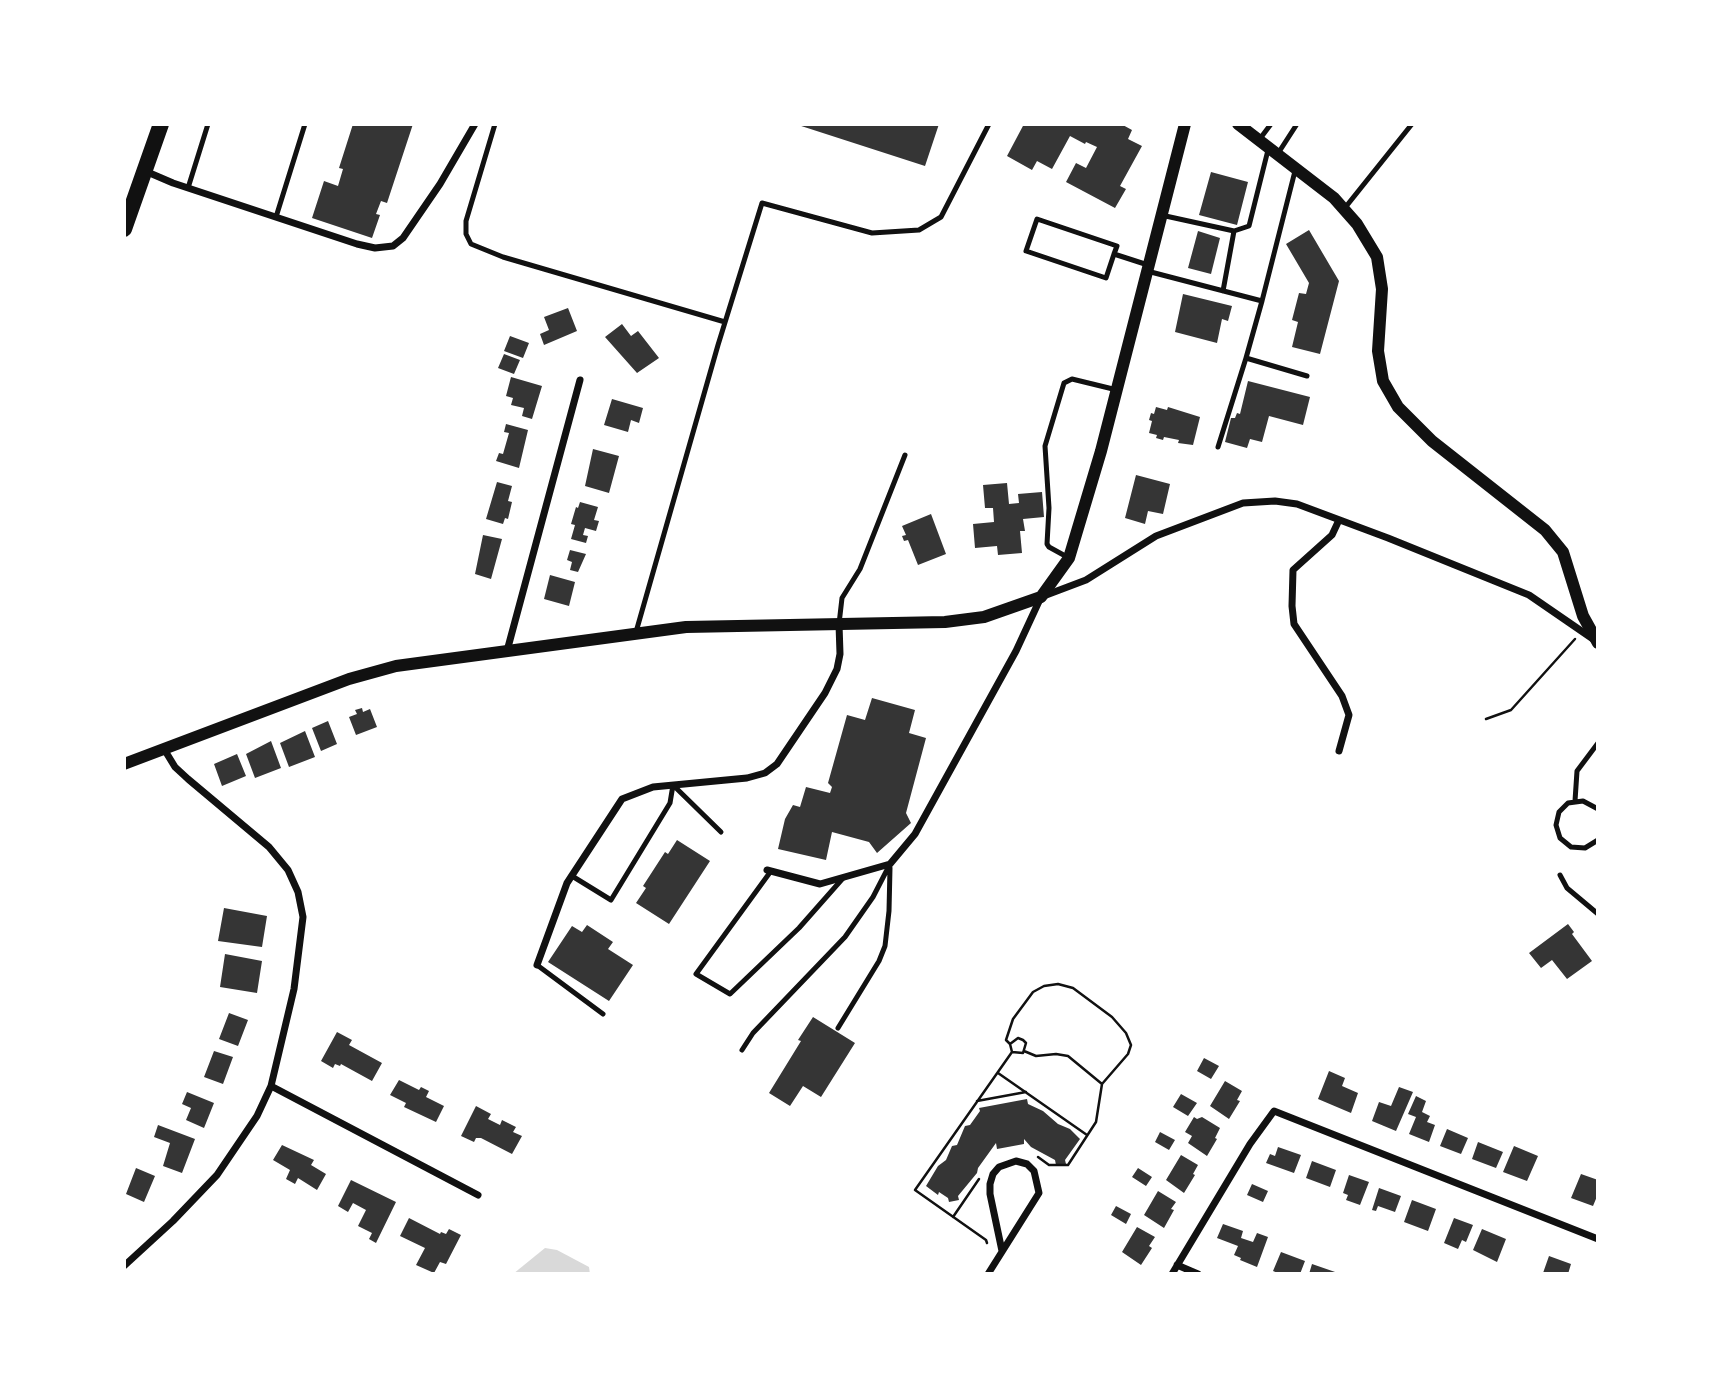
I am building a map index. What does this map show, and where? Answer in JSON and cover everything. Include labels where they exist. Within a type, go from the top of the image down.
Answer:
[{"type":"highway","points":[[124,229],[161,124]]},
{"type":"street","points":[[145,171],[188,188],[366,246],[393,246],[403,238],[440,184],[475,124]]},
{"type":"street","points":[[769,870],[820,884],[890,864],[915,834],[1016,651],[1041,597],[1069,558],[1101,452],[1185,124]]},
{"type":"street","points":[[1238,124],[1334,198],[1357,223],[1377,257],[1382,289],[1378,351],[1384,381],[1398,407],[1432,441],[1545,530],[1563,552],[1583,616],[1596,641]]},
{"type":"street","points":[[507,651],[580,380]]},
{"type":"street","points":[[124,764],[349,679],[396,666],[686,627],[945,622],[984,617],[1086,580],[1156,536],[1243,503],[1275,500],[1339,520],[1529,595],[1596,641]]},
{"type":"street","points":[[1339,520],[1332,535],[1293,570],[1292,606],[1294,624],[1342,696],[1349,715],[1339,751]]},
{"type":"street","points":[[537,965],[567,883],[622,799],[653,787],[747,778],[765,773],[776,764],[825,693],[837,669],[840,654],[839,624]]},
{"type":"street","points":[[124,1266],[173,1221],[217,1175],[257,1116],[271,1086],[294,989],[303,917],[298,891],[288,870],[269,847],[188,779],[164,750]]},
{"type":"street","points":[[271,1086],[478,1195]]},
{"type":"street","points":[[1172,1274],[1250,1144],[1274,1111],[1598,1238]]},
{"type":"street","points":[[988,1274],[1039,1193],[1034,1171],[1027,1164],[1016,1161],[999,1167],[990,1184],[1002,1251]]},
{"type":"street","points":[[1177,1265],[1198,1274]]},
{"type":"lane","points":[[188,188],[208,124]]},
{"type":"lane","points":[[276,217],[305,124]]},
{"type":"lane","points":[[495,124],[466,221],[466,234],[471,244],[503,257],[725,322]]},
{"type":"lane","points":[[635,634],[762,202],[872,233],[919,230],[941,217],[989,124]]},
{"type":"lane","points":[[1161,215],[1234,231],[1249,226],[1268,148],[1271,124]]},
{"type":"lane","points":[[1268,148],[1297,124]]},
{"type":"lane","points":[[1344,210],[1412,124]]},
{"type":"lane","points":[[1218,447],[1262,301],[1295,168]]},
{"type":"lane","points":[[1037,219],[1117,246],[1114,254],[1106,278],[1026,251],[1037,219]]},
{"type":"lane","points":[[1223,291],[1234,231]]},
{"type":"lane","points":[[1114,254],[1148,268],[1262,301]]},
{"type":"lane","points":[[1246,358],[1307,376]]},
{"type":"lane","points":[[1069,558],[1047,544],[1049,508],[1045,446],[1064,383],[1072,379],[1116,390]]},
{"type":"lane","points":[[839,624],[842,598],[860,569],[905,455]]},
{"type":"lane","points":[[1575,801],[1577,771],[1598,743]]},
{"type":"lane","points":[[673,785],[722,832]]},
{"type":"lane","points":[[572,876],[611,900],[670,803],[673,785]]},
{"type":"lane","points":[[1598,809],[1591,803],[1575,801],[1562,807],[1556,818],[1560,838],[1571,847],[1591,846],[1598,840]]},
{"type":"lane","points":[[838,1028],[879,961],[885,946],[890,864]]},
{"type":"lane","points":[[742,1050],[753,1033],[845,937],[873,897],[890,864]]},
{"type":"lane","points":[[769,870],[696,974],[730,994],[799,928],[844,877]]},
{"type":"lane","points":[[1560,875],[1567,888],[1598,914]]},
{"type":"lane","points":[[537,965],[603,1014]]},
{"type":"path","points":[[1486,719],[1511,710],[1583,631]]},
{"type":"path","points":[[1010,1044],[1018,1038],[1023,1040],[1026,1043],[1024,1051],[1018,1055],[1012,1052],[1006,1035],[1032,992],[1044,986],[1058,984],[1073,988],[1112,1017],[1126,1033],[1131,1045],[1128,1054],[1102,1084],[1096,1122],[1068,1165],[1054,1166],[1038,1157],[1031,1158]]},
{"type":"path","points":[[1024,1051],[1035,1056],[1068,1056],[1075,1059],[1102,1084]]},
{"type":"path","points":[[989,1247],[986,1240],[915,1190],[1012,1052]]},
{"type":"path","points":[[997,1072],[1087,1135]]},
{"type":"path","points":[[977,1101],[1026,1092]]},
{"type":"shaded area","points":[[545,1248],[557,1250],[589,1267],[590,1274],[513,1274]]},
{"type":"building","points":[[353,124],[413,124],[387,203],[381,201],[376,214],[380,215],[372,238],[312,218],[324,181],[338,186],[343,169],[339,168]]},
{"type":"building","points":[[795,124],[939,124],[925,166]]},
{"type":"building","points":[[1024,124],[1121,124],[1132,130],[1128,139],[1142,146],[1120,186],[1126,189],[1115,208],[1066,182],[1076,163],[1086,168],[1097,147],[1070,136],[1052,169],[1037,161],[1032,170],[1007,156]]},
{"type":"building","points":[[1211,172],[1248,182],[1237,225],[1199,215]]},
{"type":"building","points":[[1309,230],[1339,281],[1320,354],[1292,347],[1298,322],[1292,320],[1299,293],[1306,294],[1309,283],[1286,244]]},
{"type":"building","points":[[1198,231],[1220,238],[1211,274],[1188,268]]},
{"type":"building","points":[[1183,294],[1232,306],[1228,321],[1222,319],[1217,343],[1175,332]]},
{"type":"building","points":[[568,308],[577,331],[544,345],[540,334],[549,330],[544,317]]},
{"type":"building","points":[[622,324],[631,336],[638,331],[659,358],[637,373],[605,337]]},
{"type":"building","points":[[510,336],[529,343],[523,358],[504,351]]},
{"type":"building","points":[[504,354],[520,360],[514,374],[498,368]]},
{"type":"building","points":[[511,377],[542,386],[532,419],[522,416],[524,408],[511,405],[513,398],[506,396]]},
{"type":"building","points":[[1248,381],[1310,397],[1303,425],[1269,416],[1262,442],[1250,439],[1247,448],[1225,442],[1231,418],[1235,418],[1237,413],[1240,414]]},
{"type":"building","points":[[612,399],[643,408],[639,423],[631,420],[628,432],[604,425]]},
{"type":"building","points":[[1156,407],[1167,410],[1168,407],[1200,417],[1193,445],[1164,437],[1163,440],[1149,433],[1152,421],[1149,420]]},
{"type":"building","points":[[506,424],[528,430],[519,468],[496,461],[499,453],[503,454],[509,433],[504,432]]},
{"type":"building","points":[[593,449],[619,456],[609,493],[585,486]]},
{"type":"building","points":[[1136,475],[1170,484],[1163,514],[1148,511],[1145,524],[1125,518]]},
{"type":"building","points":[[497,482],[512,486],[508,501],[512,502],[508,519],[505,518],[503,524],[486,519]]},
{"type":"building","points":[[1007,483],[1009,504],[1019,503],[1018,494],[1042,492],[1044,517],[1023,519],[1025,531],[1020,531],[1022,553],[998,555],[997,546],[975,548],[973,524],[994,522],[993,508],[985,508],[983,485]]},
{"type":"building","points":[[580,502],[598,507],[594,520],[599,521],[596,531],[585,528],[583,535],[588,536],[586,543],[571,539],[575,525],[571,524]]},
{"type":"building","points":[[931,514],[946,554],[918,565],[908,540],[904,541],[902,536],[906,535],[902,526]]},
{"type":"building","points":[[483,535],[502,539],[491,579],[475,574]]},
{"type":"building","points":[[570,550],[586,554],[578,572],[570,570],[572,562],[567,560]]},
{"type":"building","points":[[550,575],[575,582],[569,606],[544,599]]},
{"type":"building","points":[[872,698],[915,710],[909,733],[926,738],[906,813],[911,823],[877,853],[869,842],[832,832],[826,860],[778,849],[785,819],[793,805],[800,807],[806,787],[830,793],[832,787],[828,783],[847,715],[865,720]]},
{"type":"building","points":[[362,708],[363,712],[370,709],[377,727],[356,735],[349,717],[357,714],[355,710]]},
{"type":"building","points":[[328,721],[337,744],[321,751],[312,728]]},
{"type":"building","points":[[305,731],[315,757],[289,767],[280,743]]},
{"type":"building","points":[[271,741],[281,768],[255,778],[246,754]]},
{"type":"building","points":[[237,754],[246,776],[222,786],[214,764]]},
{"type":"building","points":[[677,840],[710,861],[669,924],[636,903],[646,888],[643,886],[665,852],[668,854]]},
{"type":"building","points":[[224,908],[267,916],[262,947],[218,941]]},
{"type":"building","points":[[1568,924],[1592,961],[1567,979],[1552,960],[1541,968],[1529,953]]},
{"type":"building","points":[[587,925],[613,942],[608,949],[633,965],[609,1001],[548,962],[572,926],[582,932]]},
{"type":"building","points":[[225,954],[262,961],[257,993],[220,987]]},
{"type":"building","points":[[229,1013],[248,1020],[238,1046],[219,1039]]},
{"type":"building","points":[[813,1017],[855,1043],[821,1097],[803,1086],[790,1106],[769,1093]]},
{"type":"building","points":[[337,1032],[352,1040],[349,1045],[382,1063],[372,1081],[341,1064],[335,1064],[333,1068],[321,1061]]},
{"type":"building","points":[[214,1051],[233,1057],[223,1084],[204,1077]]},
{"type":"building","points":[[1204,1058],[1219,1066],[1211,1079],[1197,1071]]},
{"type":"building","points":[[1329,1071],[1345,1078],[1342,1086],[1358,1093],[1351,1113],[1318,1099]]},
{"type":"building","points":[[399,1080],[419,1090],[421,1087],[429,1091],[426,1097],[444,1106],[436,1122],[404,1107],[406,1103],[390,1095]]},
{"type":"building","points":[[1225,1081],[1242,1091],[1237,1100],[1240,1101],[1229,1119],[1210,1106]]},
{"type":"building","points":[[1399,1087],[1413,1092],[1396,1131],[1372,1121],[1379,1102],[1391,1106]]},
{"type":"building","points":[[187,1092],[214,1103],[204,1128],[186,1120],[191,1108],[182,1104]]},
{"type":"building","points":[[1181,1094],[1197,1103],[1188,1116],[1173,1107]]},
{"type":"building","points":[[1416,1096],[1426,1101],[1422,1112],[1430,1116],[1427,1122],[1435,1125],[1429,1142],[1409,1134],[1416,1117],[1408,1114]]},
{"type":"building","points":[[1027,1099],[1028,1104],[1070,1129],[1080,1139],[1065,1160],[1066,1164],[1056,1165],[1055,1160],[1031,1147],[1024,1139],[1024,1144],[997,1149],[996,1143],[958,1196],[959,1200],[949,1202],[948,1198],[939,1192],[938,1195],[926,1186],[938,1166],[946,1160],[952,1146],[957,1145],[965,1126],[970,1125],[980,1111],[979,1108]]},
{"type":"building","points":[[476,1106],[491,1114],[488,1119],[500,1125],[502,1120],[516,1127],[513,1132],[522,1136],[512,1154],[481,1138],[476,1138],[474,1142],[461,1136]]},
{"type":"building","points":[[1194,1117],[1202,1117],[1220,1128],[1207,1156],[1188,1143],[1192,1136],[1185,1132]]},
{"type":"building","points":[[158,1125],[195,1139],[182,1173],[163,1166],[170,1143],[154,1137]]},
{"type":"building","points":[[1447,1129],[1468,1138],[1461,1154],[1440,1146]]},
{"type":"building","points":[[1160,1132],[1175,1140],[1169,1150],[1155,1142]]},
{"type":"building","points":[[1478,1142],[1503,1152],[1496,1168],[1472,1159]]},
{"type":"building","points":[[282,1145],[314,1160],[311,1165],[326,1174],[317,1190],[298,1178],[295,1184],[286,1179],[290,1170],[273,1160]]},
{"type":"building","points":[[1514,1146],[1538,1156],[1527,1181],[1503,1172]]},
{"type":"building","points":[[1278,1147],[1301,1155],[1294,1173],[1266,1163],[1270,1154],[1275,1156]]},
{"type":"building","points":[[1181,1155],[1198,1165],[1184,1193],[1166,1180]]},
{"type":"building","points":[[1312,1161],[1336,1170],[1330,1187],[1306,1178]]},
{"type":"building","points":[[136,1168],[155,1176],[144,1202],[126,1194]]},
{"type":"building","points":[[1138,1168],[1152,1177],[1146,1186],[1132,1177]]},
{"type":"building","points":[[1581,1174],[1598,1180],[1598,1194],[1593,1206],[1571,1198]]},
{"type":"building","points":[[1349,1175],[1369,1182],[1360,1205],[1346,1200],[1348,1195],[1343,1193]]},
{"type":"building","points":[[351,1180],[396,1202],[376,1243],[369,1239],[372,1233],[358,1226],[366,1210],[353,1203],[348,1212],[338,1206]]},
{"type":"building","points":[[1252,1184],[1268,1191],[1263,1202],[1247,1195]]},
{"type":"building","points":[[1379,1188],[1401,1196],[1395,1212],[1378,1206],[1376,1211],[1372,1210]]},
{"type":"building","points":[[1158,1191],[1176,1202],[1164,1228],[1144,1215]]},
{"type":"building","points":[[1412,1200],[1436,1209],[1428,1231],[1404,1222]]},
{"type":"building","points":[[1116,1206],[1131,1214],[1126,1224],[1111,1215]]},
{"type":"building","points":[[409,1218],[440,1234],[446,1234],[449,1229],[461,1235],[446,1264],[440,1262],[434,1273],[416,1265],[425,1248],[400,1236]]},
{"type":"building","points":[[1454,1218],[1473,1225],[1466,1242],[1462,1240],[1458,1249],[1444,1243]]},
{"type":"building","points":[[1223,1224],[1243,1231],[1241,1238],[1253,1242],[1257,1233],[1268,1237],[1257,1267],[1234,1255],[1238,1246],[1217,1238]]},
{"type":"building","points":[[1137,1227],[1155,1237],[1149,1246],[1152,1248],[1141,1265],[1122,1252]]},
{"type":"building","points":[[1482,1229],[1506,1239],[1497,1262],[1473,1250]]},
{"type":"building","points":[[1281,1252],[1305,1261],[1300,1274],[1280,1274],[1273,1271]]},
{"type":"building","points":[[1549,1256],[1571,1264],[1568,1274],[1543,1273]]},
{"type":"building","points":[[1312,1264],[1338,1273],[1338,1274],[1309,1274]]}]
